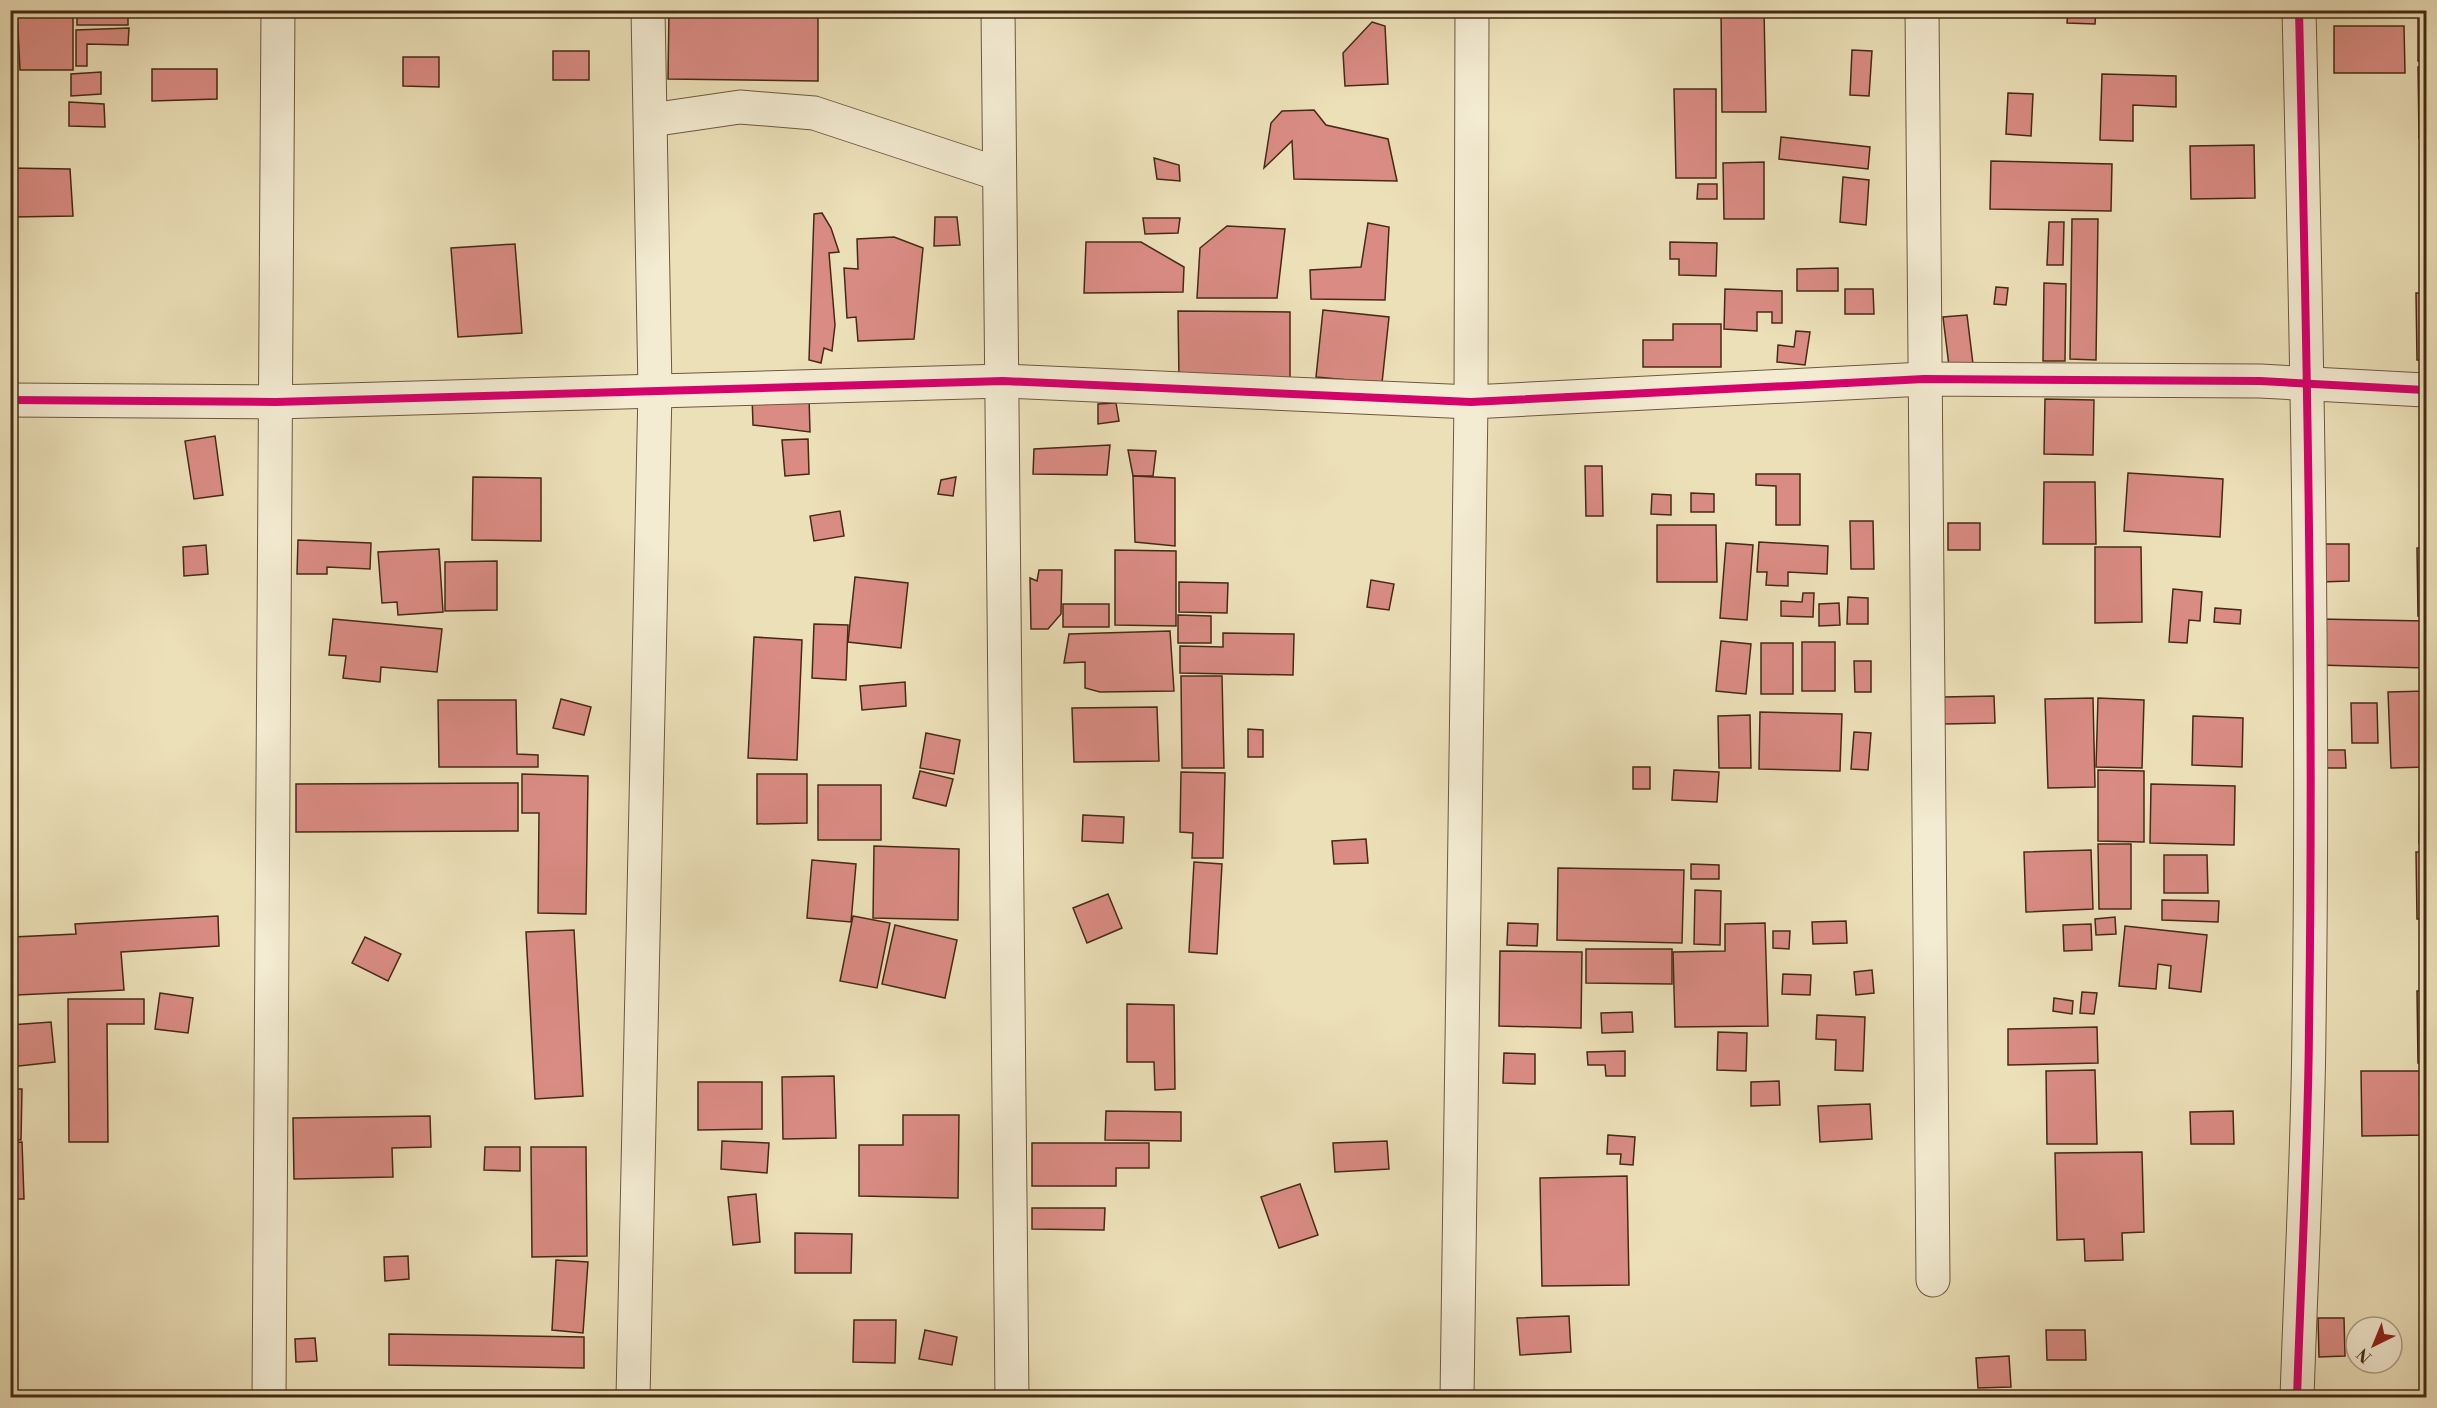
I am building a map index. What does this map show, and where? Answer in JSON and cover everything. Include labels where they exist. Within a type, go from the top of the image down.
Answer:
[{"type":"street","points":[[269,1398],[278,10]]},
{"type":"street","points":[[633,1398],[655,390],[648,10]]},
{"type":"street","points":[[998,10],[1012,1398]]},
{"type":"street","points":[[1457,1398],[1471,402],[1472,10]]},
{"type":"street","points":[[1922,10],[1924,379],[1931,832],[1933,1280]]},
{"type":"street","points":[[2297,1398],[2309,1030],[2311,698],[2308,383],[2299,10]]},
{"type":"street","points":[[651,120],[740,107],[814,113],[999,174]]},
{"type":"street","points":[[10,400],[276,402],[1003,381],[1471,402],[1924,379],[2308,383],[2424,390]]},
{"type":"building","points":[[17,10],[73,10],[73,70],[20,70]]},
{"type":"building","points":[[77,10],[128,10],[128,25],[77,25]]},
{"type":"building","points":[[669,10],[818,10],[818,81],[668,79]]},
{"type":"building","points":[[1721,10],[1764,10],[1766,112],[1722,112]]},
{"type":"building","points":[[2068,10],[2096,10],[2095,24],[2067,23]]},
{"type":"building","points":[[2418,10],[2426,10],[2426,61],[2418,61]]},
{"type":"building","points":[[1372,22],[1385,26],[1388,84],[1345,86],[1343,53]]},
{"type":"building","points":[[2334,26],[2404,26],[2405,73],[2334,73]]},
{"type":"building","points":[[129,28],[128,45],[87,44],[87,66],[76,66],[76,30]]},
{"type":"building","points":[[1852,50],[1872,51],[1869,96],[1850,95]]},
{"type":"building","points":[[553,51],[589,51],[589,80],[553,80]]},
{"type":"building","points":[[403,57],[439,57],[439,87],[403,86]]},
{"type":"building","points":[[2418,67],[2426,67],[2426,138],[2419,138]]},
{"type":"building","points":[[152,69],[217,69],[217,99],[152,101]]},
{"type":"building","points":[[101,72],[101,94],[71,96],[71,74]]},
{"type":"building","points":[[2102,74],[2176,76],[2176,107],[2133,105],[2133,141],[2100,140]]},
{"type":"building","points":[[1674,89],[1716,89],[1716,178],[1676,178]]},
{"type":"building","points":[[2008,93],[2033,94],[2031,136],[2006,134]]},
{"type":"building","points":[[69,102],[104,104],[105,127],[69,126]]},
{"type":"building","points":[[1314,110],[1326,125],[1388,139],[1397,181],[1294,179],[1292,141],[1264,168],[1271,123],[1282,111]]},
{"type":"building","points":[[1781,137],[1870,147],[1868,169],[1779,159]]},
{"type":"building","points":[[2254,145],[2255,198],[2191,199],[2190,146]]},
{"type":"building","points":[[1154,158],[1179,165],[1180,181],[1157,179]]},
{"type":"building","points":[[1991,161],[2112,164],[2111,211],[1990,209]]},
{"type":"building","points":[[1764,162],[1764,219],[1724,219],[1723,163]]},
{"type":"building","points":[[10,168],[70,169],[73,216],[14,217]]},
{"type":"building","points":[[1843,177],[1869,180],[1866,225],[1840,222]]},
{"type":"building","points":[[1698,184],[1717,184],[1717,199],[1697,199]]},
{"type":"building","points":[[822,213],[831,228],[839,252],[829,253],[835,325],[832,351],[824,348],[821,363],[809,360],[814,214]]},
{"type":"building","points":[[935,217],[957,217],[960,245],[934,246]]},
{"type":"building","points":[[1143,218],[1180,218],[1178,233],[1145,234]]},
{"type":"building","points":[[2072,219],[2098,219],[2096,360],[2070,359]]},
{"type":"building","points":[[2049,222],[2064,222],[2063,265],[2047,265]]},
{"type":"building","points":[[1368,223],[1389,227],[1385,300],[1311,299],[1310,270],[1361,267]]},
{"type":"building","points":[[1227,226],[1285,229],[1277,298],[1197,298],[1200,248]]},
{"type":"building","points":[[894,237],[923,248],[914,339],[858,341],[856,317],[847,318],[844,268],[858,269],[857,239]]},
{"type":"building","points":[[1086,242],[1141,242],[1184,267],[1183,292],[1084,293]]},
{"type":"building","points":[[1670,242],[1717,243],[1716,276],[1679,275],[1679,259],[1670,259]]},
{"type":"building","points":[[515,244],[522,333],[458,337],[451,248]]},
{"type":"building","points":[[1838,268],[1838,291],[1797,291],[1797,269]]},
{"type":"building","points":[[2044,283],[2066,284],[2065,361],[2043,361]]},
{"type":"building","points":[[1996,287],[2008,288],[2006,305],[1994,304]]},
{"type":"building","points":[[1725,289],[1782,291],[1782,323],[1772,323],[1772,312],[1757,312],[1757,331],[1724,329]]},
{"type":"building","points":[[1845,289],[1873,289],[1874,314],[1845,314]]},
{"type":"building","points":[[2416,293],[2426,293],[2426,360],[2417,360]]},
{"type":"building","points":[[1323,310],[1389,317],[1382,383],[1316,377]]},
{"type":"building","points":[[1178,311],[1290,312],[1290,378],[1179,378]]},
{"type":"building","points":[[1967,315],[1973,364],[1949,366],[1943,317]]},
{"type":"building","points":[[1673,324],[1721,324],[1721,367],[1643,367],[1643,340],[1673,340]]},
{"type":"building","points":[[1796,331],[1810,332],[1805,365],[1777,362],[1778,345],[1794,347]]},
{"type":"building","points":[[752,395],[809,397],[810,432],[753,425]]},
{"type":"building","points":[[2045,399],[2094,400],[2093,455],[2044,454]]},
{"type":"building","points":[[1116,403],[1119,421],[1098,424],[1098,404]]},
{"type":"building","points":[[215,436],[223,495],[194,499],[185,441]]},
{"type":"building","points":[[808,439],[809,474],[785,476],[782,440]]},
{"type":"building","points":[[1110,445],[1107,475],[1033,474],[1034,449]]},
{"type":"building","points":[[1128,450],[1156,451],[1153,476],[1133,476]]},
{"type":"building","points":[[1585,466],[1602,466],[1603,516],[1586,516]]},
{"type":"building","points":[[2128,473],[2223,479],[2220,537],[2124,531]]},
{"type":"building","points":[[1756,474],[1800,474],[1800,525],[1776,525],[1776,486],[1756,485]]},
{"type":"building","points":[[1133,476],[1175,478],[1175,546],[1135,542]]},
{"type":"building","points":[[473,477],[541,478],[541,541],[472,540]]},
{"type":"building","points":[[956,477],[953,496],[938,494],[941,480]]},
{"type":"building","points":[[2044,482],[2095,482],[2096,544],[2043,544]]},
{"type":"building","points":[[1691,493],[1714,494],[1714,512],[1691,512]]},
{"type":"building","points":[[1652,494],[1671,495],[1671,515],[1651,514]]},
{"type":"building","points":[[840,511],[844,536],[814,541],[810,516]]},
{"type":"building","points":[[1850,521],[1873,521],[1874,569],[1851,569]]},
{"type":"building","points":[[1948,523],[1980,523],[1980,550],[1948,550]]},
{"type":"building","points":[[1657,525],[1716,525],[1717,582],[1657,582]]},
{"type":"building","points":[[298,540],[371,543],[370,569],[327,567],[327,574],[297,574]]},
{"type":"building","points":[[1759,542],[1828,546],[1827,574],[1788,572],[1788,586],[1766,585],[1767,572],[1757,572]]},
{"type":"building","points":[[1726,543],[1753,545],[1747,620],[1720,618]]},
{"type":"building","points":[[2321,544],[2349,544],[2349,581],[2321,582]]},
{"type":"building","points":[[206,545],[208,574],[184,576],[183,547]]},
{"type":"building","points":[[2095,547],[2141,547],[2142,622],[2095,623]]},
{"type":"building","points":[[2417,548],[2426,548],[2426,616],[2418,616]]},
{"type":"building","points":[[439,549],[443,612],[398,615],[397,602],[382,603],[378,552]]},
{"type":"building","points":[[1115,550],[1176,551],[1176,626],[1115,625]]},
{"type":"building","points":[[497,561],[497,610],[445,611],[445,562]]},
{"type":"building","points":[[1039,570],[1062,570],[1061,614],[1048,629],[1031,629],[1030,578],[1037,581]]},
{"type":"building","points":[[855,577],[908,583],[901,648],[848,642]]},
{"type":"building","points":[[1371,580],[1394,584],[1389,610],[1367,607]]},
{"type":"building","points":[[1179,582],[1228,583],[1227,613],[1179,612]]},
{"type":"building","points":[[2173,589],[2202,592],[2200,621],[2189,620],[2187,643],[2169,642]]},
{"type":"building","points":[[1803,593],[1814,593],[1813,617],[1781,616],[1781,601],[1802,602]]},
{"type":"building","points":[[1848,597],[1868,598],[1868,624],[1847,624]]},
{"type":"building","points":[[1839,603],[1840,625],[1819,626],[1819,604]]},
{"type":"building","points":[[1063,604],[1109,604],[1109,627],[1063,627]]},
{"type":"building","points":[[2215,608],[2241,610],[2240,624],[2214,622]]},
{"type":"building","points":[[1178,615],[1211,616],[1211,643],[1178,643]]},
{"type":"building","points":[[333,619],[442,629],[437,672],[381,667],[380,682],[343,678],[346,656],[329,655]]},
{"type":"building","points":[[2318,619],[2426,621],[2426,668],[2318,665]]},
{"type":"building","points":[[814,624],[848,625],[846,680],[812,678]]},
{"type":"building","points":[[1170,631],[1174,691],[1100,692],[1085,688],[1085,662],[1064,663],[1069,634]]},
{"type":"building","points":[[1223,633],[1294,634],[1293,675],[1180,673],[1180,646],[1223,647]]},
{"type":"building","points":[[754,637],[802,640],[797,760],[748,758]]},
{"type":"building","points":[[1721,641],[1751,644],[1746,694],[1716,691]]},
{"type":"building","points":[[1802,642],[1835,642],[1835,691],[1802,691]]},
{"type":"building","points":[[1761,643],[1793,643],[1793,694],[1761,694]]},
{"type":"building","points":[[1854,661],[1871,661],[1871,692],[1855,692]]},
{"type":"building","points":[[1181,676],[1222,676],[1224,768],[1182,768]]},
{"type":"building","points":[[905,682],[906,706],[862,710],[860,686]]},
{"type":"building","points":[[2426,691],[2426,767],[2391,768],[2388,692]]},
{"type":"building","points":[[1994,696],[1995,723],[1944,724],[1943,697]]},
{"type":"building","points":[[2093,698],[2095,787],[2048,788],[2045,699]]},
{"type":"building","points":[[2098,698],[2144,700],[2142,768],[2096,767]]},
{"type":"building","points":[[561,699],[591,707],[584,735],[553,728]]},
{"type":"building","points":[[438,700],[516,700],[517,754],[538,755],[538,767],[439,767]]},
{"type":"building","points":[[2351,703],[2377,703],[2378,743],[2352,743]]},
{"type":"building","points":[[1157,707],[1159,761],[1074,762],[1072,708]]},
{"type":"building","points":[[1760,712],[1842,714],[1840,771],[1759,769]]},
{"type":"building","points":[[1750,715],[1751,768],[1719,768],[1718,716]]},
{"type":"building","points":[[2193,716],[2243,718],[2242,767],[2192,765]]},
{"type":"building","points":[[1248,729],[1263,730],[1263,757],[1248,757]]},
{"type":"building","points":[[1854,732],[1871,733],[1868,770],[1851,769]]},
{"type":"building","points":[[926,733],[960,740],[954,774],[920,768]]},
{"type":"building","points":[[2319,750],[2345,750],[2346,768],[2319,768]]},
{"type":"building","points":[[1633,767],[1650,767],[1650,789],[1633,789]]},
{"type":"building","points":[[1674,770],[1719,772],[1717,802],[1672,800]]},
{"type":"building","points":[[2098,770],[2144,771],[2144,842],[2098,841]]},
{"type":"building","points":[[920,771],[953,779],[946,806],[913,798]]},
{"type":"building","points":[[1181,772],[1225,773],[1223,858],[1192,858],[1193,833],[1180,832]]},
{"type":"building","points":[[522,774],[588,776],[586,914],[538,913],[539,813],[522,813]]},
{"type":"building","points":[[757,774],[807,774],[807,823],[757,824]]},
{"type":"building","points":[[2420,775],[2426,775],[2426,843],[2419,843]]},
{"type":"building","points":[[518,783],[518,831],[296,832],[296,784]]},
{"type":"building","points":[[2151,784],[2235,786],[2234,845],[2150,843]]},
{"type":"building","points":[[818,785],[881,785],[881,840],[818,840]]},
{"type":"building","points":[[1083,815],[1124,817],[1123,843],[1082,841]]},
{"type":"building","points":[[1366,839],[1368,863],[1334,864],[1332,841]]},
{"type":"building","points":[[2098,844],[2131,844],[2131,909],[2099,909]]},
{"type":"building","points":[[874,846],[959,849],[958,920],[873,918]]},
{"type":"building","points":[[2091,850],[2093,909],[2026,912],[2024,852]]},
{"type":"building","points":[[2416,852],[2426,852],[2426,919],[2417,919]]},
{"type":"building","points":[[2164,855],[2207,855],[2208,893],[2164,893]]},
{"type":"building","points":[[812,860],[856,864],[851,922],[807,918]]},
{"type":"building","points":[[1194,862],[1222,864],[1217,954],[1189,952]]},
{"type":"building","points":[[1691,864],[1719,865],[1719,879],[1691,879]]},
{"type":"building","points":[[1558,868],[1684,870],[1682,943],[1557,940]]},
{"type":"building","points":[[1695,890],[1721,891],[1720,945],[1694,944]]},
{"type":"building","points":[[1108,894],[1122,928],[1087,943],[1073,908]]},
{"type":"building","points":[[2162,900],[2219,901],[2218,922],[2162,920]]},
{"type":"building","points":[[218,916],[219,946],[121,952],[124,990],[17,995],[13,937],[76,934],[75,924]]},
{"type":"building","points":[[853,916],[890,923],[877,988],[840,981]]},
{"type":"building","points":[[2115,917],[2116,934],[2096,935],[2095,919]]},
{"type":"building","points":[[1846,921],[1847,943],[1813,944],[1812,922]]},
{"type":"building","points":[[1508,923],[1538,924],[1537,946],[1507,945]]},
{"type":"building","points":[[1765,923],[1768,1026],[1675,1027],[1673,952],[1725,951],[1725,924]]},
{"type":"building","points":[[2091,924],[2092,950],[2064,951],[2063,925]]},
{"type":"building","points":[[895,925],[957,940],[945,998],[882,984]]},
{"type":"building","points":[[2125,926],[2207,935],[2201,992],[2169,988],[2171,966],[2158,964],[2156,989],[2119,986]]},
{"type":"building","points":[[574,930],[583,1096],[535,1099],[526,932]]},
{"type":"building","points":[[1773,931],[1790,931],[1789,949],[1773,948]]},
{"type":"building","points":[[365,937],[401,954],[388,981],[352,963]]},
{"type":"building","points":[[1586,949],[1672,949],[1672,984],[1586,983]]},
{"type":"building","points":[[1500,951],[1582,952],[1581,1028],[1499,1026]]},
{"type":"building","points":[[1872,970],[1874,993],[1856,995],[1854,972]]},
{"type":"building","points":[[1783,974],[1811,975],[1810,995],[1782,994]]},
{"type":"building","points":[[2417,991],[2426,991],[2426,1063],[2418,1063]]},
{"type":"building","points":[[2082,992],[2097,993],[2094,1014],[2080,1013]]},
{"type":"building","points":[[160,993],[193,998],[188,1033],[155,1029]]},
{"type":"building","points":[[2054,998],[2073,1001],[2072,1014],[2053,1011]]},
{"type":"building","points":[[68,999],[144,999],[144,1024],[107,1024],[108,1142],[69,1142]]},
{"type":"building","points":[[1127,1004],[1174,1005],[1175,1089],[1155,1090],[1154,1062],[1127,1062]]},
{"type":"building","points":[[1632,1012],[1633,1032],[1602,1033],[1601,1013]]},
{"type":"building","points":[[1817,1015],[1865,1017],[1863,1071],[1835,1070],[1836,1040],[1816,1039]]},
{"type":"building","points":[[51,1022],[55,1062],[10,1067],[10,1025]]},
{"type":"building","points":[[2097,1027],[2098,1063],[2008,1065],[2008,1029]]},
{"type":"building","points":[[1718,1032],[1747,1033],[1746,1071],[1717,1070]]},
{"type":"building","points":[[1625,1051],[1625,1076],[1606,1076],[1605,1065],[1588,1065],[1587,1052]]},
{"type":"building","points":[[1504,1053],[1535,1054],[1535,1084],[1503,1083]]},
{"type":"building","points":[[2095,1070],[2097,1144],[2047,1144],[2046,1071]]},
{"type":"building","points":[[2361,1071],[2426,1071],[2426,1135],[2362,1136]]},
{"type":"building","points":[[834,1076],[836,1138],[783,1139],[782,1077]]},
{"type":"building","points":[[1779,1081],[1780,1105],[1751,1106],[1751,1082]]},
{"type":"building","points":[[698,1082],[762,1082],[762,1129],[698,1130]]},
{"type":"building","points":[[10,1089],[22,1089],[21,1140],[10,1139]]},
{"type":"building","points":[[1870,1104],[1872,1139],[1820,1142],[1818,1106]]},
{"type":"building","points":[[1106,1111],[1181,1112],[1181,1141],[1105,1140]]},
{"type":"building","points":[[2233,1111],[2234,1144],[2191,1144],[2190,1112]]},
{"type":"building","points":[[903,1115],[959,1115],[958,1198],[859,1196],[859,1145],[903,1145]]},
{"type":"building","points":[[430,1116],[431,1147],[392,1148],[393,1177],[294,1179],[293,1118]]},
{"type":"building","points":[[1608,1135],[1635,1137],[1633,1165],[1620,1164],[1621,1154],[1607,1154]]},
{"type":"building","points":[[722,1141],[769,1143],[767,1173],[721,1169]]},
{"type":"building","points":[[1387,1141],[1389,1169],[1335,1172],[1333,1143]]},
{"type":"building","points":[[22,1142],[24,1199],[10,1199],[10,1143]]},
{"type":"building","points":[[1032,1143],[1149,1143],[1149,1168],[1116,1168],[1116,1186],[1032,1186]]},
{"type":"building","points":[[485,1147],[520,1147],[520,1171],[484,1170]]},
{"type":"building","points":[[531,1147],[586,1147],[587,1256],[532,1257]]},
{"type":"building","points":[[2142,1152],[2144,1232],[2122,1233],[2123,1260],[2085,1261],[2084,1239],[2057,1240],[2055,1153]]},
{"type":"building","points":[[1627,1176],[1629,1285],[1542,1286],[1540,1178]]},
{"type":"building","points":[[1300,1184],[1318,1235],[1279,1248],[1261,1197]]},
{"type":"building","points":[[756,1194],[760,1242],[733,1245],[728,1197]]},
{"type":"building","points":[[1032,1208],[1105,1208],[1104,1230],[1032,1229]]},
{"type":"building","points":[[795,1233],[852,1234],[851,1273],[795,1273]]},
{"type":"building","points":[[408,1256],[409,1279],[385,1281],[384,1257]]},
{"type":"building","points":[[556,1260],[588,1262],[583,1333],[552,1330]]},
{"type":"building","points":[[1569,1316],[1571,1352],[1520,1355],[1517,1318]]},
{"type":"building","points":[[2318,1318],[2344,1318],[2344,1356],[2319,1357]]},
{"type":"building","points":[[854,1320],[896,1320],[895,1363],[853,1362]]},
{"type":"building","points":[[925,1330],[957,1337],[952,1365],[919,1359]]},
{"type":"building","points":[[2046,1330],[2085,1330],[2086,1360],[2047,1360]]},
{"type":"building","points":[[389,1334],[584,1337],[584,1368],[389,1365]]},
{"type":"building","points":[[315,1338],[317,1361],[296,1362],[295,1339]]},
{"type":"building","points":[[2009,1356],[2011,1387],[1978,1388],[1976,1358]]},
{"type":"cycle path","points":[[2297,1398],[2306,1166],[2311,774],[2307,392],[2299,10]]},
{"type":"cycle path","points":[[10,400],[276,402],[1003,381],[1471,402],[1924,379],[2260,381],[2424,390]]}]
